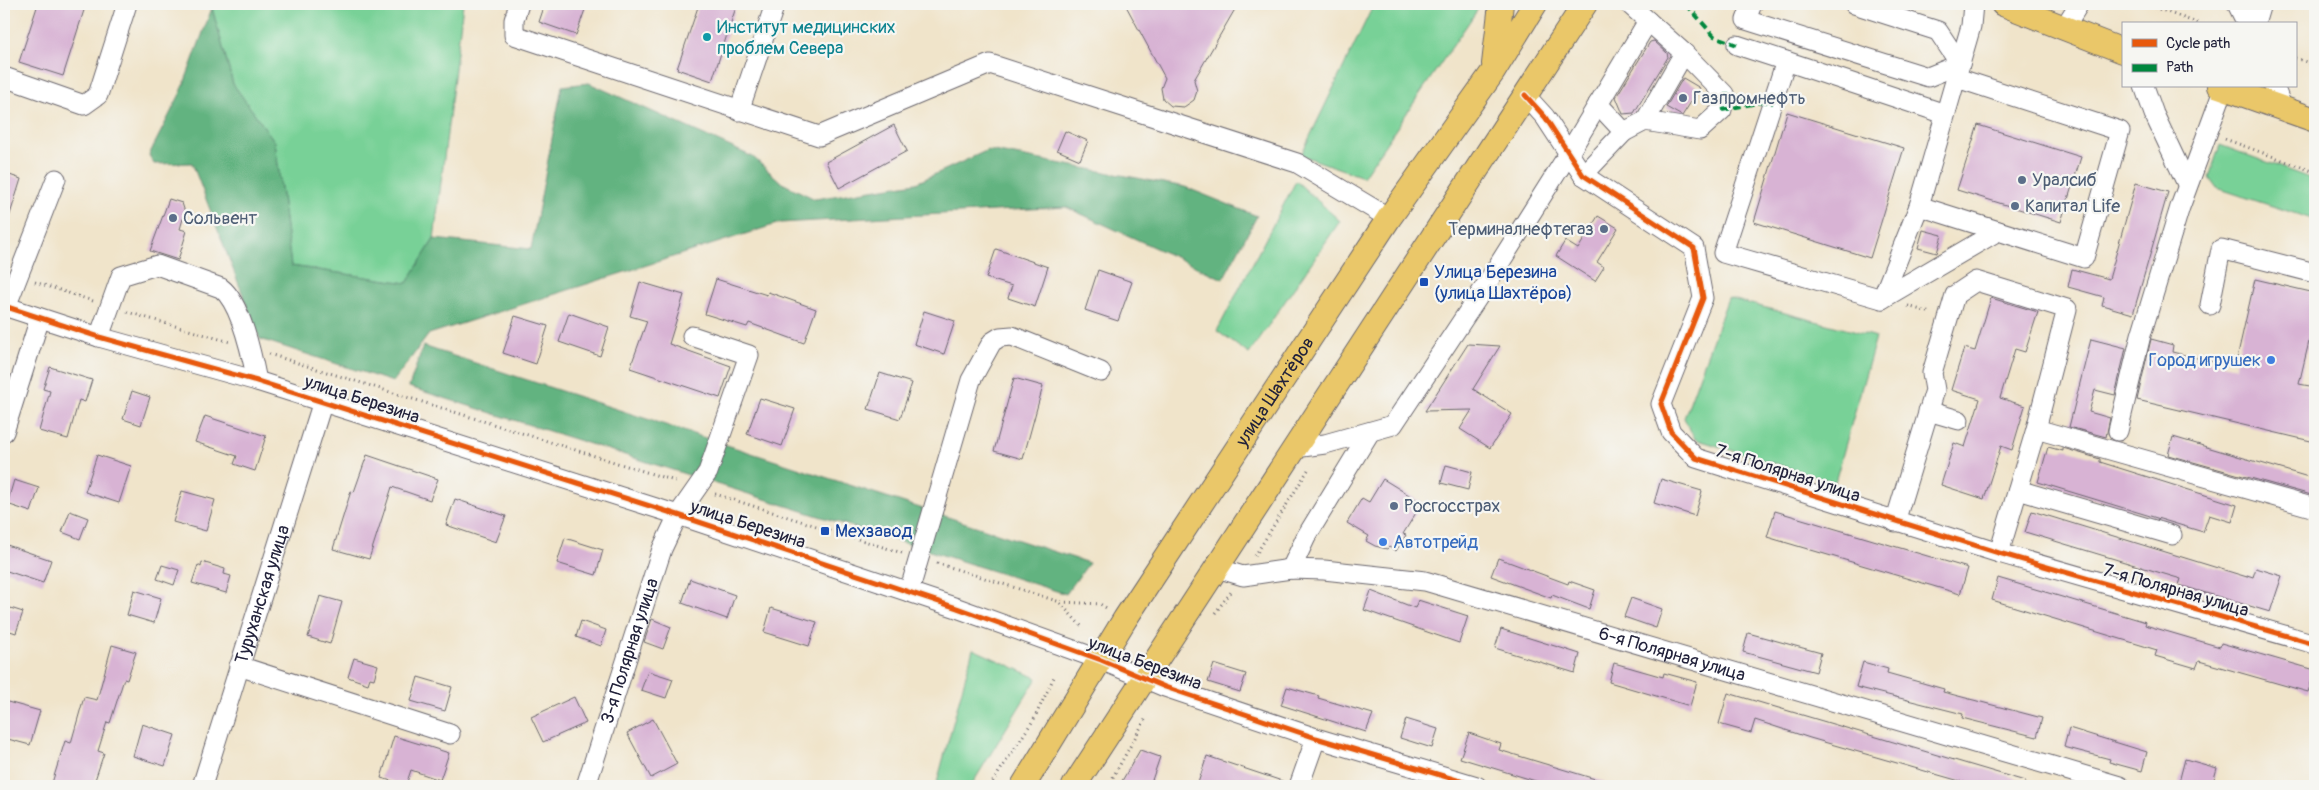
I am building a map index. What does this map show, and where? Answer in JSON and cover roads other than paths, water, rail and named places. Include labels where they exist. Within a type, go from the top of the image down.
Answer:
[{"type":"main road","points":[[1493,72],[1501,4]]},
{"type":"main road","name":"улица Шахтёров","points":[[1023,786],[1125,619],[1389,218],[1493,72],[1535,4]]},
{"type":"main road","points":[[1074,786],[1585,4]]},
{"type":"main road","points":[[2003,4],[2122,51]]},
{"type":"main road","points":[[2225,88],[2315,120]]},
{"type":"street","points":[[4,77],[84,105],[98,95],[126,4]]},
{"type":"street","points":[[519,4],[514,20],[514,35],[819,136],[990,64],[1297,163],[1389,218]]},
{"type":"street","points":[[739,111],[775,4]]},
{"type":"street","points":[[1630,4],[1684,53],[1724,94],[1722,110],[1700,130],[1645,121]]},
{"type":"street","points":[[1752,4],[1746,20],[1928,77],[1959,71],[2120,131],[2084,258],[1919,206]]},
{"type":"street","points":[[1854,4],[1938,31],[1959,71]]},
{"type":"street","points":[[1882,299],[1919,206],[1959,71],[1971,26],[1973,4]]},
{"type":"street","points":[[2064,28],[2079,4]]},
{"type":"street","points":[[2237,4],[2246,22]]},
{"type":"street","points":[[2256,22],[2261,4]]},
{"type":"street","points":[[1295,448],[1324,444],[1393,425],[1484,288],[1569,154],[1648,21]]},
{"type":"street","points":[[1737,45],[1946,114]]},
{"type":"street","points":[[1583,175],[1624,132],[1645,121],[1684,53]]},
{"type":"street","points":[[1723,253],[1786,61]]},
{"type":"street","points":[[2145,88],[2154,114],[2187,184]]},
{"type":"street","points":[[2118,431],[2141,335],[2187,184],[2208,133],[2222,88]]},
{"type":"street","points":[[2275,88],[2283,110]]},
{"type":"street","points":[[1525,96],[1545,117],[1583,175],[1694,248],[1723,253],[1882,299],[1998,231]]},
{"type":"street","points":[[1598,104],[1624,132]]},
{"type":"street","points":[[5,306],[19,277],[56,179]]},
{"type":"street","name":"7-я Полярная улица","points":[[1694,248],[1703,298],[1661,404],[1671,432],[1696,458],[1999,553],[2315,644]]},
{"type":"street","points":[[2210,304],[2221,249],[2315,273]]},
{"type":"street","points":[[99,337],[121,276],[157,266],[221,288],[230,295],[250,348],[257,381]]},
{"type":"street","points":[[1896,522],[1934,390],[1932,373],[1955,295],[1976,281],[2067,309],[2036,430],[1999,553]]},
{"type":"street","name":"улица Березина","points":[[5,306],[99,337],[323,401],[678,515],[910,592],[1101,660],[1144,679],[1316,738],[1477,786]]},
{"type":"street","points":[[4,432],[40,318]]},
{"type":"street","name":"3-я Полярная улица","points":[[586,786],[662,549],[678,515],[708,472],[749,355],[692,336]]},
{"type":"street","points":[[910,592],[971,380],[992,342],[1000,337],[1012,336],[1101,372]]},
{"type":"street","name":"Туруханская улица","points":[[202,786],[323,401]]},
{"type":"street","points":[[1928,410],[1959,420]]},
{"type":"street","points":[[2036,430],[2315,508]]},
{"type":"street","points":[[1291,569],[1306,537],[1370,432]]},
{"type":"street","points":[[2018,490],[2172,535]]},
{"type":"street","name":"6-я Полярная улица","points":[[1217,568],[1243,576],[1291,569],[1324,570],[1425,580],[2120,786]]},
{"type":"street","points":[[239,666],[450,734]]},
{"type":"street","points":[[1299,786],[1316,738]]},
{"type":"place","name":"Институт медицинских проблем Севера","points":[[707,37]]},
{"type":"place","name":"Газпромнефть","points":[[1683,98]]},
{"type":"place","name":"Уралсиб","points":[[2022,180]]},
{"type":"place","name":"Капитал Life","points":[[2015,206]]},
{"type":"place","name":"Сольвент","points":[[173,218]]},
{"type":"place","name":"Терминалнефтегаз","points":[[1604,229]]},
{"type":"place","name":"Улица Березина (улица Шахтёров)","points":[[1424,282]]},
{"type":"place","name":"Город игрушек","points":[[2271,360]]},
{"type":"place","name":"Росгосстрах","points":[[1394,506]]},
{"type":"place","name":"Мехзавод","points":[[825,531]]},
{"type":"place","name":"Автотрейд","points":[[1383,542]]}]
